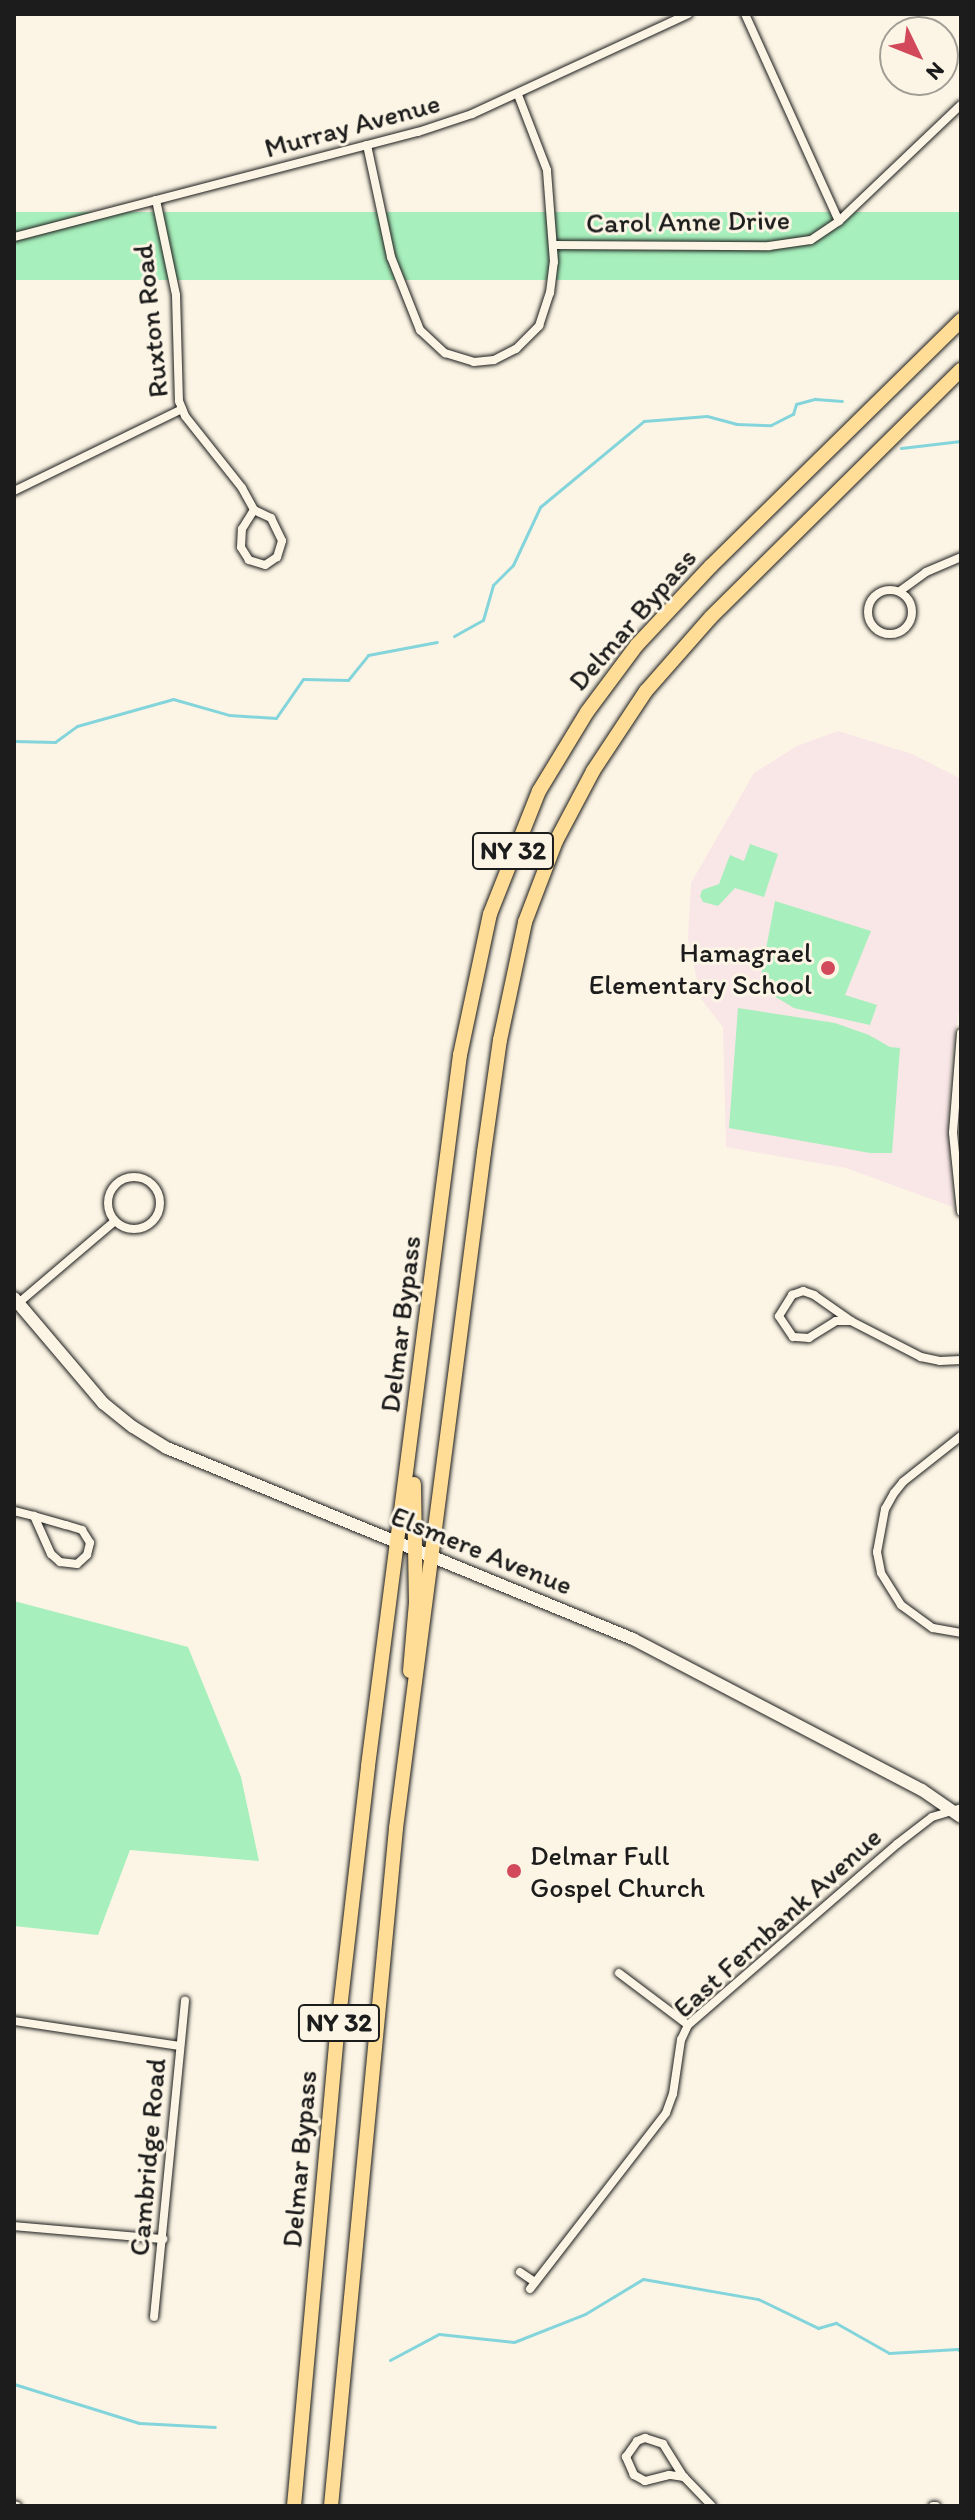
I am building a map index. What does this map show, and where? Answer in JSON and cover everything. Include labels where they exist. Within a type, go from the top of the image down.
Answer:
[{"type":"main road","name":"Delmar Bypass","points":[[294,2506],[338,2026],[396,1541],[460,1055],[480,952],[502,877],[539,791],[587,712],[655,624],[961,320]]},
{"type":"main road","name":"Delmar Bypass","points":[[331,2506],[384,1940],[454,1367],[500,1040],[525,922],[556,841],[593,771],[630,711],[678,652],[961,370]]},
{"type":"main road","name":"Elsmere Avenue","points":[[15,1302],[103,1403],[167,1448],[633,1639],[770,1709],[958,1812]]},
{"type":"main road","points":[[408,1747],[416,1603],[412,1504],[425,1335]]},
{"type":"street","name":"Murray Avenue","points":[[14,237],[367,145],[472,114],[688,14]]},
{"type":"street","points":[[745,14],[839,221]]},
{"type":"street","points":[[367,145],[396,270],[420,330],[445,353],[474,362],[486,362],[507,355],[526,342],[543,316],[550,293],[554,245],[547,170],[518,95]]},
{"type":"street","name":"Carol Anne Drive","points":[[554,245],[795,244],[811,240],[839,221],[961,105]]},
{"type":"street","name":"Ruxton Road","points":[[156,200],[176,295],[177,387],[182,409],[242,488],[254,510],[271,518],[282,541],[277,557],[265,565],[249,560],[241,547],[242,529],[254,510]]},
{"type":"street","points":[[14,491],[182,409]]},
{"type":"street","points":[[900,591],[910,600],[911,618],[896,634],[880,633],[873,628],[867,610],[878,594],[889,589],[900,591],[926,572],[961,557]]},
{"type":"street","points":[[961,1033],[953,1133],[961,1212]]},
{"type":"street","points":[[125,1178],[150,1182],[159,1196],[153,1220],[130,1228],[115,1221],[108,1205],[112,1188],[125,1178]]},
{"type":"street","points":[[15,1302],[115,1221]]},
{"type":"street","points":[[851,1321],[836,1321],[809,1338],[793,1337],[779,1316],[792,1295],[803,1291],[814,1295],[851,1321],[921,1357],[940,1361],[961,1360]]},
{"type":"street","points":[[961,1436],[903,1482],[894,1493],[885,1509],[877,1552],[881,1573],[901,1605],[933,1628],[961,1633]]},
{"type":"street","points":[[14,1511],[34,1516],[82,1530],[90,1543],[87,1555],[77,1564],[60,1562],[51,1554],[34,1516]]},
{"type":"street","name":"East Fernbank Avenue","points":[[520,2272],[532,2286],[666,2113],[673,2094],[681,2040],[688,2025],[897,1844],[932,1817],[958,1812]]},
{"type":"street","points":[[619,1973],[688,2025]]},
{"type":"street","name":"Cambridge Road","points":[[154,2317],[185,2001]]},
{"type":"street","points":[[14,2021],[179,2046]]},
{"type":"street","points":[[14,2226],[163,2239]]},
{"type":"street","points":[[684,2477],[669,2475],[645,2481],[634,2475],[626,2457],[637,2441],[654,2438],[668,2450],[684,2477],[712,2506]]},
{"type":"shaded area","name":"Hamagrael Elementary School","points":[[838,731],[912,754],[961,779],[961,998],[951,1060],[948,1116],[953,1207],[846,1168],[726,1147],[723,1027],[701,999],[688,938],[691,883],[754,773],[797,746]]},
{"type":"green space","points":[[14,212],[961,212],[961,280],[14,280]]},
{"type":"green space","points":[[750,844],[778,854],[764,897],[735,888],[718,906],[703,902],[700,896],[702,890],[719,884],[730,855],[744,861]]},
{"type":"green space","points":[[775,901],[871,931],[845,995],[877,1005],[870,1025],[794,1008],[759,987]]},
{"type":"green space","points":[[738,1008],[835,1023],[869,1035],[890,1047],[900,1048],[892,1153],[870,1153],[729,1128]]},
{"type":"green space","points":[[14,1601],[188,1647],[241,1777],[259,1861],[130,1850],[98,1935],[14,1926]]},
{"type":"waterway","points":[[454,636],[483,620],[493,585],[513,565],[540,507],[644,421],[707,416],[736,424],[771,425],[793,414],[796,404],[815,399],[842,401]]},
{"type":"waterway","points":[[901,448],[961,441]]},
{"type":"waterway","points":[[14,741],[55,742],[77,726],[173,699],[229,715],[276,718],[303,679],[348,680],[368,655],[437,642]]},
{"type":"waterway","points":[[390,2360],[439,2334],[514,2342],[585,2314],[643,2279],[758,2299],[818,2328],[836,2323],[889,2353],[958,2349],[961,2353]]},
{"type":"waterway","points":[[14,2384],[139,2423],[215,2427]]},
{"type":"place","name":"Hamagrael Elementary School","points":[[828,968]]},
{"type":"place","name":"Delmar Full Gospel Church","points":[[514,1871]]}]
